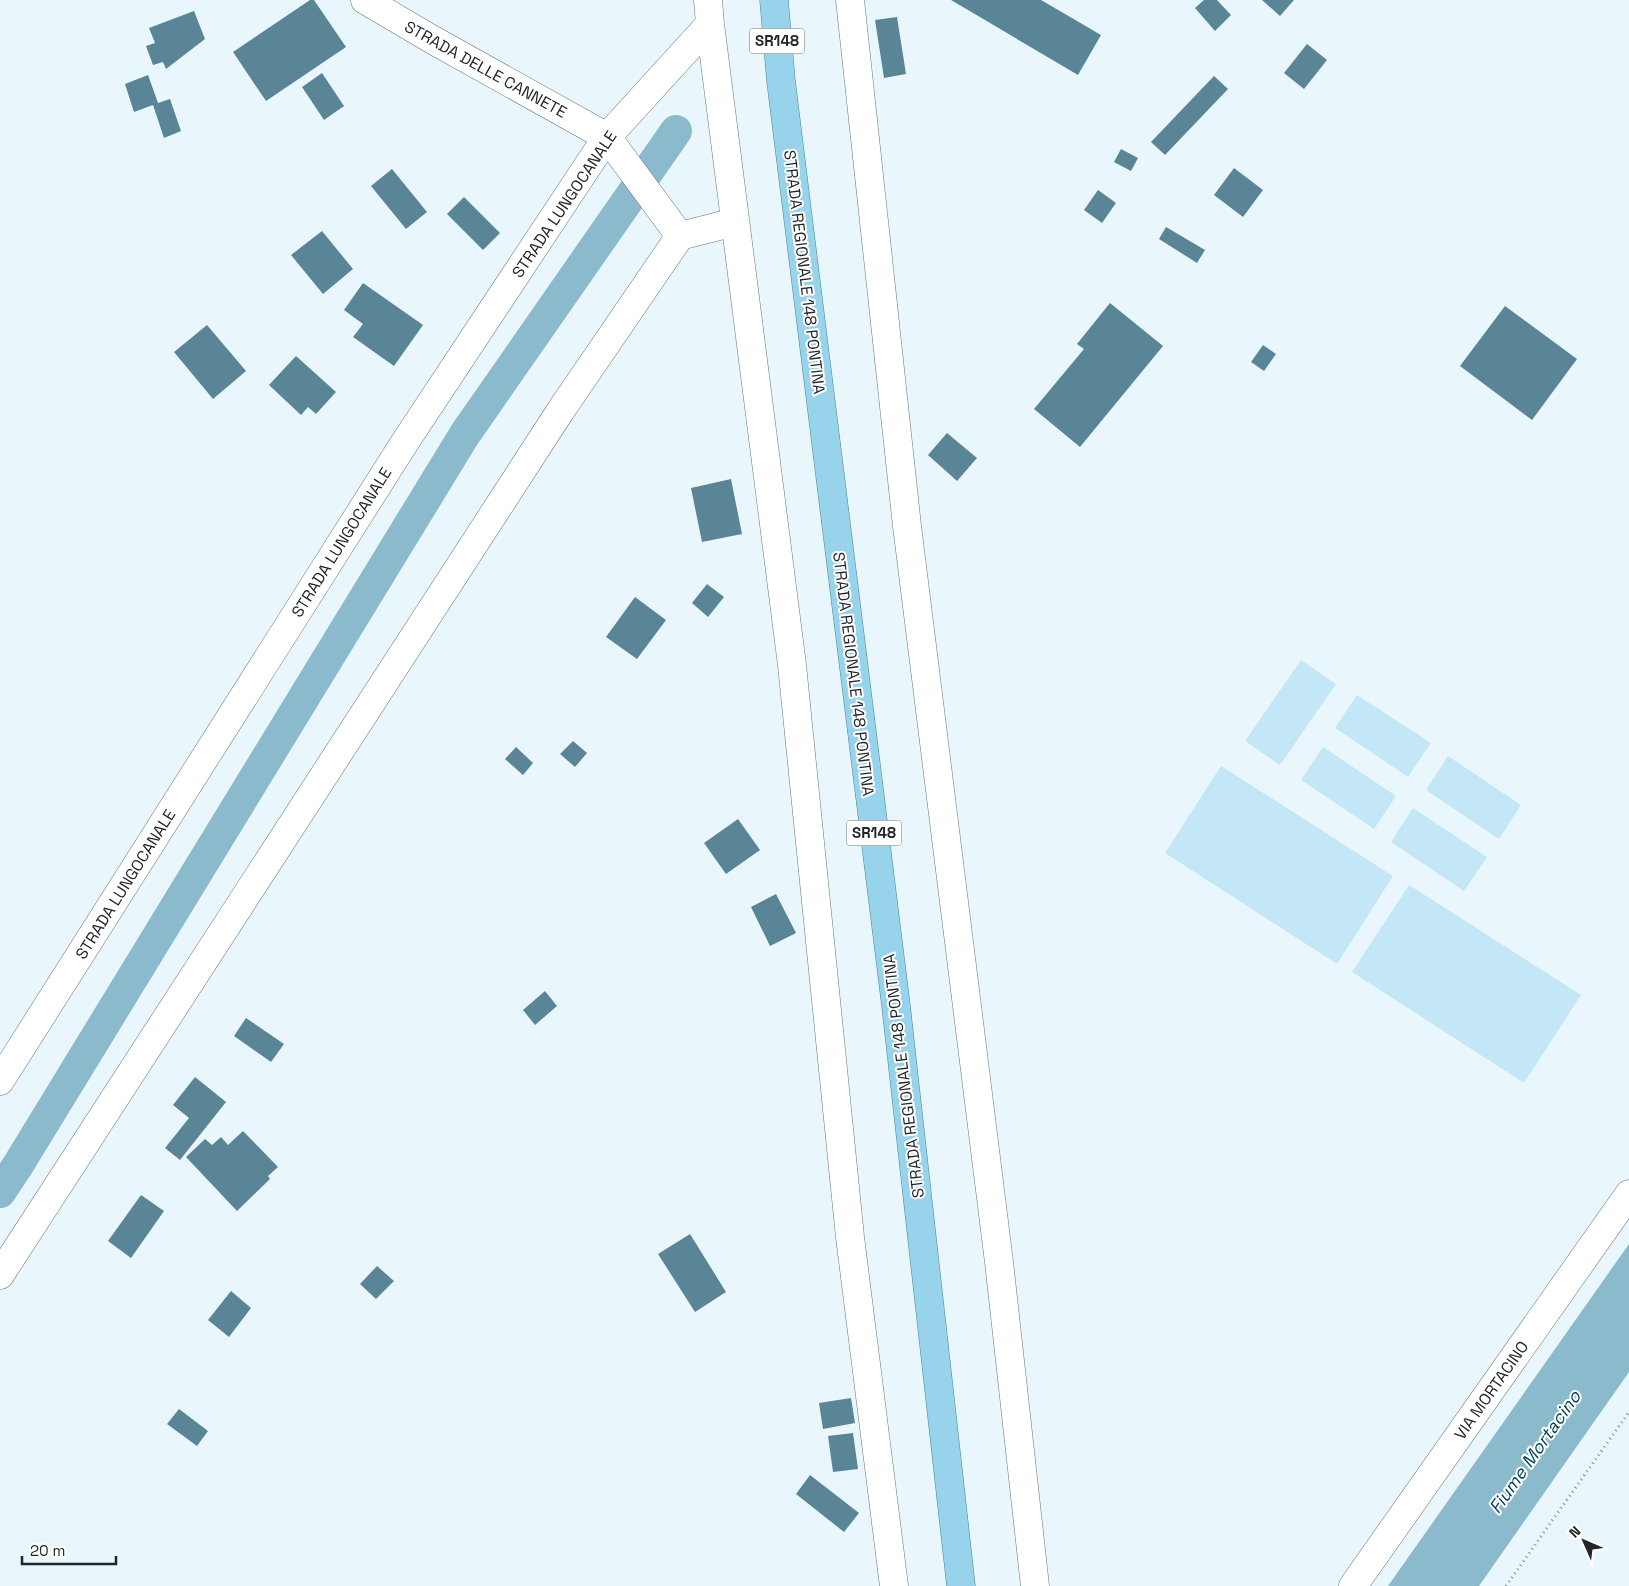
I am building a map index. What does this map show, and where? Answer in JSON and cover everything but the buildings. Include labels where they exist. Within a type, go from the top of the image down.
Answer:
[{"type":"main road","points":[[762,0],[781,81]]},
{"type":"main road","name":"STRADA REGIONALE 148 PONTINA","points":[[774,0],[781,81],[896,1006],[961,1586]]},
{"type":"street","name":"STRADA DELLE CANNETE","points":[[365,0],[607,137]]},
{"type":"street","points":[[850,0],[907,526],[1000,1262],[1034,1586]]},
{"type":"street","name":"STRADA LUNGOCANALE","points":[[0,1081],[405,442],[607,137],[709,12]]},
{"type":"street","points":[[709,12],[792,664],[850,1236],[894,1586]]},
{"type":"street","points":[[607,137],[680,236]]},
{"type":"street","points":[[0,1275],[561,410],[680,236],[735,222]]},
{"type":"street","name":"VIA MORTACINO","points":[[1353,1586],[1629,1194]]},
{"type":"path","points":[[1506,1586],[1629,1412]]},
{"type":"shaded area","points":[[1301,660],[1336,684],[1280,765],[1245,741]]},
{"type":"shaded area","points":[[1357,695],[1431,743],[1408,777],[1335,728]]},
{"type":"shaded area","points":[[1323,747],[1396,796],[1374,829],[1301,780]]},
{"type":"shaded area","points":[[1448,756],[1521,805],[1499,839],[1426,790]]},
{"type":"shaded area","points":[[1221,766],[1393,876],[1337,964],[1165,853]]},
{"type":"shaded area","points":[[1413,808],[1487,857],[1464,891],[1391,842]]},
{"type":"shaded area","points":[[1409,885],[1581,995],[1524,1083],[1352,972]]},
{"type":"water","name":"Fiume Mortacino","points":[[1629,1244],[1629,1372],[1479,1586],[1388,1586]]},
{"type":"waterway","points":[[0,1192],[465,434],[676,131]]}]
